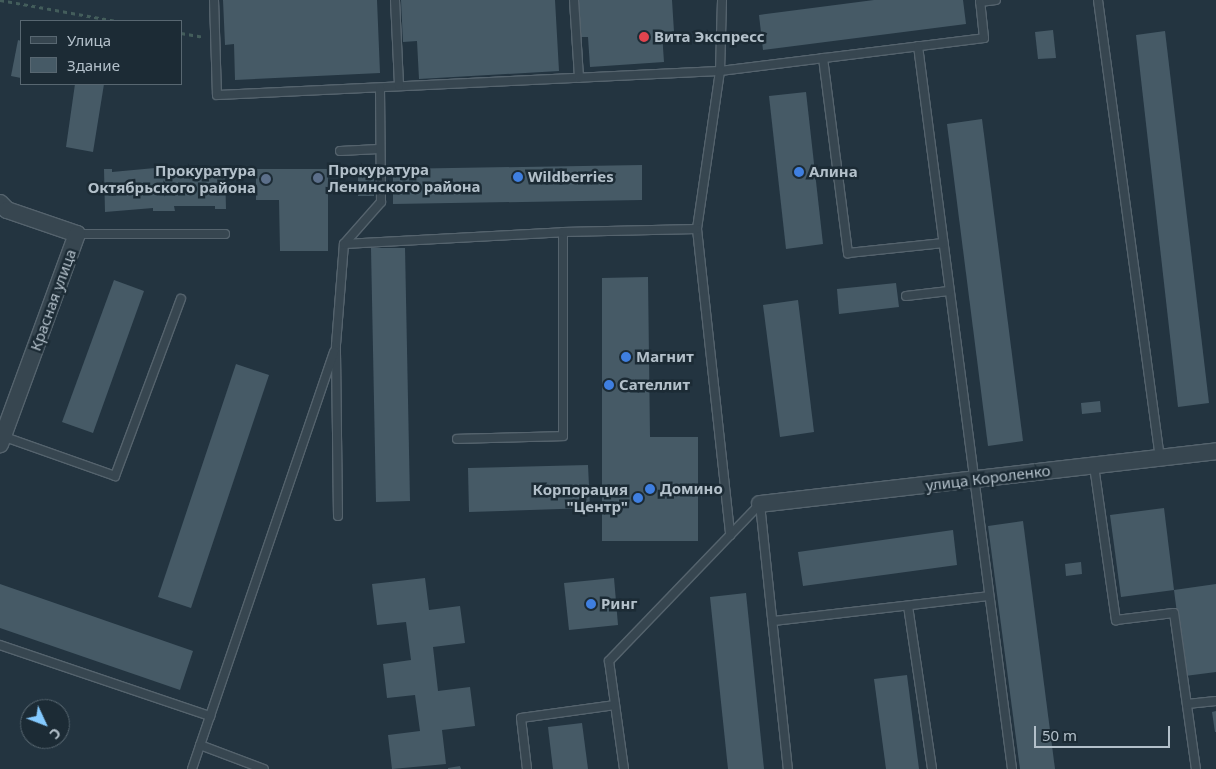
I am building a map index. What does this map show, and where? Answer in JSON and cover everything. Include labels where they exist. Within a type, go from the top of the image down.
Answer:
[{"type":"street","name":"Красная улица","points":[[0,203],[7,210],[77,234],[1,438]]},
{"type":"street","name":"улица Короленко","points":[[760,504],[1094,466],[1216,450]]},
{"type":"lane","points":[[214,0],[217,96],[720,71],[984,38],[980,2],[996,0]]},
{"type":"lane","points":[[395,0],[399,86]]},
{"type":"lane","points":[[574,0],[579,78]]},
{"type":"lane","points":[[722,0],[720,71],[697,229],[730,535]]},
{"type":"lane","points":[[1098,0],[1160,458]]},
{"type":"lane","points":[[918,46],[1012,769]]},
{"type":"lane","points":[[823,58],[848,253],[943,243]]},
{"type":"lane","points":[[338,516],[336,345],[344,244],[381,202],[379,149],[380,88]]},
{"type":"lane","points":[[340,151],[379,149]]},
{"type":"lane","points":[[344,244],[563,232],[697,229]]},
{"type":"lane","points":[[456,439],[563,436],[563,232]]},
{"type":"lane","points":[[77,234],[225,234]]},
{"type":"lane","points":[[906,296],[950,291]]},
{"type":"lane","points":[[1,438],[115,476],[181,299]]},
{"type":"lane","points":[[192,769],[336,345]]},
{"type":"lane","points":[[1094,466],[1116,620],[1174,613],[1196,769]]},
{"type":"lane","points":[[624,769],[609,661],[760,504]]},
{"type":"lane","points":[[760,504],[788,769]]},
{"type":"lane","points":[[773,621],[989,596]]},
{"type":"lane","points":[[908,606],[932,769]]},
{"type":"lane","points":[[0,645],[210,716]]},
{"type":"lane","points":[[1187,704],[1216,701]]},
{"type":"lane","points":[[527,769],[521,718],[615,706]]},
{"type":"lane","points":[[200,745],[264,769]]},
{"type":"path","points":[[0,0],[110,20]]},
{"type":"path","points":[[182,33],[216,40]]},
{"type":"building","points":[[223,0],[377,0],[380,73],[235,80],[234,44],[225,45]]},
{"type":"building","points":[[401,0],[555,0],[559,71],[419,79],[417,41],[403,42]]},
{"type":"building","points":[[578,0],[672,0],[674,32],[662,33],[664,62],[590,67],[588,37],[580,37]]},
{"type":"building","points":[[874,0],[963,0],[966,24],[763,50],[759,15]]},
{"type":"building","points":[[1053,30],[1056,58],[1038,59],[1035,32]]},
{"type":"building","points":[[1165,31],[1209,403],[1178,407],[1136,35]]},
{"type":"building","points":[[18,40],[20,41],[20,78],[11,76]]},
{"type":"building","points":[[75,85],[104,85],[93,152],[66,147]]},
{"type":"building","points":[[806,92],[823,244],[786,249],[769,96]]},
{"type":"building","points":[[982,119],[1023,441],[988,446],[947,124]]},
{"type":"building","points":[[642,165],[642,200],[393,204],[393,169]]},
{"type":"building","points":[[181,167],[219,169],[225,167],[226,209],[215,209],[215,206],[174,206],[175,211],[153,211],[153,208],[105,212],[104,169],[112,169],[112,172],[155,168],[155,171],[182,171]]},
{"type":"building","points":[[256,169],[328,169],[328,251],[280,251],[279,200],[256,200]]},
{"type":"building","points":[[358,169],[374,169],[374,196],[358,196]]},
{"type":"building","points":[[371,248],[405,248],[410,501],[376,502]]},
{"type":"building","points":[[648,277],[650,437],[698,437],[698,541],[602,541],[602,278]]},
{"type":"building","points":[[114,280],[144,291],[93,433],[62,422]]},
{"type":"building","points":[[896,283],[899,307],[839,314],[837,289]]},
{"type":"building","points":[[798,300],[814,432],[780,437],[763,305]]},
{"type":"building","points":[[236,364],[269,375],[191,608],[158,597]]},
{"type":"building","points":[[1100,401],[1101,412],[1082,414],[1081,403]]},
{"type":"building","points":[[588,465],[590,508],[469,512],[468,468]]},
{"type":"building","points":[[1164,508],[1174,590],[1121,597],[1110,515]]},
{"type":"building","points":[[1023,521],[1055,769],[1020,769],[988,526]]},
{"type":"building","points":[[953,530],[957,565],[803,586],[798,552]]},
{"type":"building","points":[[1081,562],[1082,574],[1066,576],[1065,564]]},
{"type":"building","points":[[425,578],[429,610],[460,606],[465,643],[433,647],[438,691],[470,687],[475,726],[442,730],[446,764],[392,769],[388,735],[420,731],[415,695],[387,698],[383,664],[411,660],[406,622],[377,625],[372,584]]},
{"type":"building","name":"Ринг","points":[[614,578],[618,625],[569,630],[564,583]]},
{"type":"building","points":[[0,584],[193,651],[180,690],[0,628]]},
{"type":"building","points":[[1216,584],[1216,672],[1185,676],[1174,590]]},
{"type":"building","points":[[746,593],[764,769],[728,769],[710,597]]},
{"type":"building","points":[[907,675],[919,769],[886,769],[874,679]]},
{"type":"building","points":[[1216,711],[1216,732],[1215,732],[1212,712]]},
{"type":"building","points":[[582,723],[588,769],[553,769],[548,727]]},
{"type":"building","points":[[460,766],[461,769],[448,769],[448,768]]},
{"type":"place","name":"Вита Экспресс","points":[[644,37]]},
{"type":"place","name":"Алина","points":[[799,172]]},
{"type":"place","name":"Wildberries","points":[[518,177]]},
{"type":"place","name":"Прокуратура Ленинского района","points":[[318,178]]},
{"type":"place","name":"Прокуратура Октябрьского района","points":[[266,179]]},
{"type":"place","name":"Магнит","points":[[626,357]]},
{"type":"place","name":"Сателлит","points":[[609,385]]},
{"type":"place","name":"Домино","points":[[650,489]]},
{"type":"place","name":"Корпорация \"Центр\"","points":[[638,498]]},
{"type":"place","name":"Ринг","points":[[591,604]]}]
